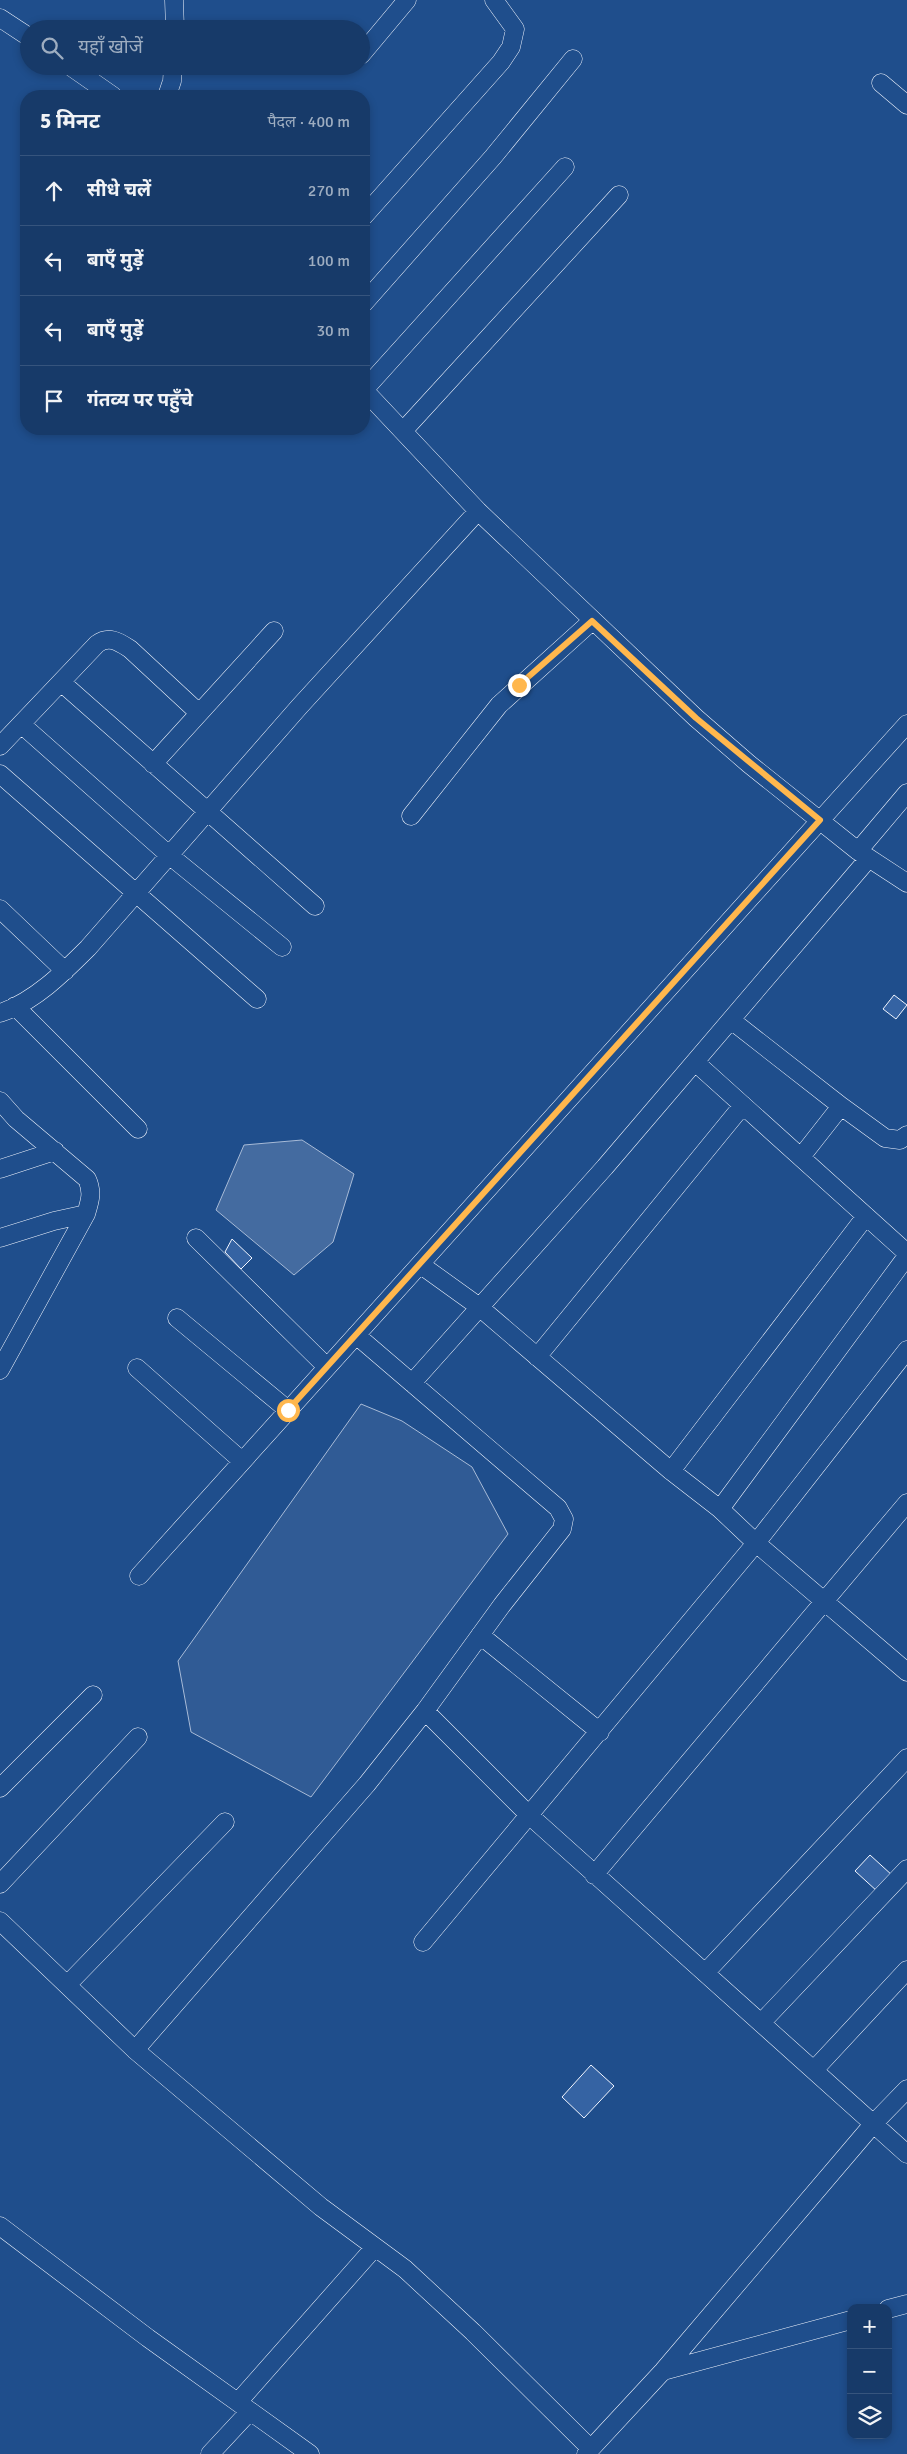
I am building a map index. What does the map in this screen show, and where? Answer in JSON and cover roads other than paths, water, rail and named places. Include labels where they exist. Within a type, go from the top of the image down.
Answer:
[{"type":"street","points":[[174,0],[175,20]]},
{"type":"street","points":[[370,44],[407,0]]},
{"type":"street","points":[[370,209],[474,93],[511,47],[515,29],[494,0]]},
{"type":"street","points":[[0,18],[20,31]]},
{"type":"street","points":[[370,296],[493,156],[574,59]]},
{"type":"street","points":[[83,75],[104,90]]},
{"type":"street","points":[[169,90],[173,75]]},
{"type":"street","points":[[881,83],[907,105]]},
{"type":"street","points":[[370,383],[565,167]]},
{"type":"street","points":[[403,432],[619,195]]},
{"type":"street","points":[[370,396],[478,510],[592,621],[696,718],[864,855],[905,878]]},
{"type":"street","points":[[138,1129],[5,1010],[65,971],[478,510]]},
{"type":"street","points":[[411,816],[499,705],[592,621]]},
{"type":"street","points":[[153,764],[274,631]]},
{"type":"street","points":[[0,746],[97,644],[109,639],[118,641],[130,649],[199,713]]},
{"type":"street","points":[[61,682],[315,906]]},
{"type":"street","points":[[21,724],[169,855],[282,948]]},
{"type":"street","points":[[139,1576],[907,724]]},
{"type":"street","points":[[0,774],[257,999]]},
{"type":"street","points":[[412,1383],[478,1306],[605,1167],[731,1020],[864,855],[907,793]]},
{"type":"street","points":[[0,909],[65,971]]},
{"type":"street","points":[[731,1020],[885,1138],[900,1140],[907,1135]]},
{"type":"street","points":[[695,1062],[907,1255],[720,1508]]},
{"type":"street","points":[[0,1101],[16,1119],[87,1179],[91,1188],[91,1197],[86,1214],[0,1370]]},
{"type":"street","points":[[537,1357],[743,1105]]},
{"type":"street","points":[[801,1157],[841,1106]]},
{"type":"street","points":[[0,1169],[55,1151]]},
{"type":"street","points":[[0,1238],[86,1214]]},
{"type":"street","points":[[671,1471],[866,1216]]},
{"type":"street","points":[[196,1238],[327,1367]]},
{"type":"street","points":[[421,1265],[478,1306],[671,1471],[720,1508],[756,1544],[907,1672]]},
{"type":"street","points":[[177,1318],[288,1410]]},
{"type":"street","points":[[135,2050],[367,1784],[425,1711],[480,1634],[562,1529],[564,1519],[558,1508],[356,1335]]},
{"type":"street","points":[[423,1942],[756,1544],[907,1350]]},
{"type":"street","points":[[137,1368],[242,1461]]},
{"type":"street","points":[[594,1874],[825,1602],[907,1502]]},
{"type":"street","points":[[480,1634],[600,1732]]},
{"type":"street","points":[[0,1788],[93,1695]]},
{"type":"street","points":[[425,1711],[529,1815],[907,2154]]},
{"type":"street","points":[[0,1884],[138,1737]]},
{"type":"street","points":[[705,1973],[907,1758]]},
{"type":"street","points":[[67,1985],[225,1822]]},
{"type":"street","points":[[761,2023],[907,1868]]},
{"type":"street","points":[[0,1921],[135,2050],[321,2207],[405,2269],[472,2332],[588,2451],[663,2371],[874,2123],[907,2089]]},
{"type":"street","points":[[814,2070],[907,1970]]},
{"type":"street","points":[[0,2226],[304,2452]]},
{"type":"street","points":[[210,2454],[244,2406],[375,2247]]},
{"type":"street","points":[[892,2308],[907,2304]]},
{"type":"street","points":[[663,2371],[847,2321]]}]
